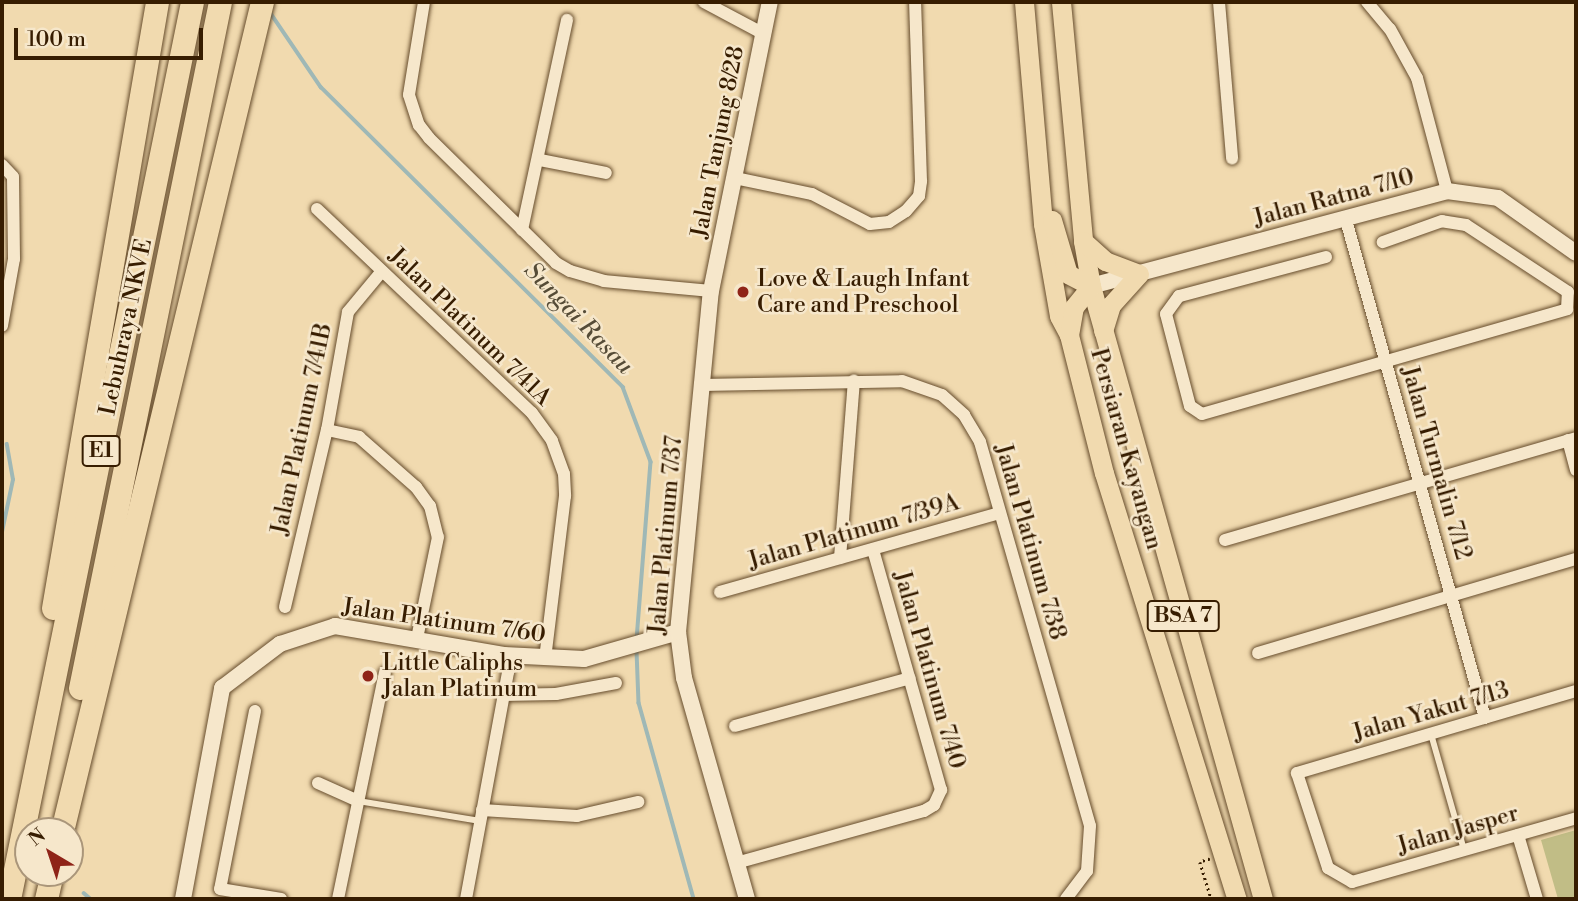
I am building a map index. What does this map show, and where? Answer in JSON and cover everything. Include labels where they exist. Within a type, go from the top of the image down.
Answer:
[{"type":"highway","points":[[2,898],[157,2]]},
{"type":"highway","name":"Lebuhraya NKVE","points":[[9,899],[192,2]]},
{"type":"highway","name":"Lebuhraya NKVE","points":[[54,817],[220,2]]},
{"type":"highway","points":[[65,817],[211,199],[262,2]]},
{"type":"main road","name":"Persiaran Kayangan","points":[[1024,2],[1049,269],[1059,316],[1069,335],[1104,473],[1237,899]]},
{"type":"main road","name":"Persiaran Kayangan","points":[[1061,2],[1083,242],[1091,286],[1102,333],[1263,899]]},
{"type":"main road","points":[[1039,178],[1068,274],[1091,286],[1074,307],[1069,335]]},
{"type":"main road","points":[[1083,242],[1105,261],[1139,274],[1111,305],[1102,333]]},
{"type":"street","points":[[424,2],[410,74],[409,95],[419,125],[522,230],[556,262],[586,277],[711,292]]},
{"type":"street","points":[[704,2],[762,33]]},
{"type":"street","name":"Jalan Tanjung 8/28","points":[[711,292],[770,2]]},
{"type":"street","points":[[735,178],[812,194],[870,224],[888,222],[906,211],[919,196],[921,181],[915,2]]},
{"type":"street","points":[[1219,2],[1232,158]]},
{"type":"street","points":[[1367,2],[1390,29],[1417,78],[1447,191]]},
{"type":"street","points":[[522,230],[540,160],[567,20]]},
{"type":"street","points":[[540,160],[606,173]]},
{"type":"street","points":[[2,165],[13,177],[14,258],[2,326]]},
{"type":"street","name":"Jalan Ratna 7/10","points":[[1091,286],[1447,191],[1498,198],[1576,253]]},
{"type":"street","name":"Jalan Platinum 7/41A","points":[[317,209],[532,413],[552,441],[564,474],[565,496],[545,658]]},
{"type":"street","name":"Jalan Turmalin 7/12","points":[[1346,220],[1485,718]]},
{"type":"street","points":[[1326,257],[1179,296],[1167,314],[1190,406],[1202,414],[1567,309],[1568,292],[1466,225],[1442,221],[1382,242]]},
{"type":"street","name":"Jalan Platinum 7/41B","points":[[285,607],[327,430],[348,312],[382,271]]},
{"type":"street","name":"Jalan Platinum 7/37","points":[[711,292],[678,632],[684,678],[747,899]]},
{"type":"street","points":[[840,558],[854,381]]},
{"type":"street","name":"Jalan Platinum 7/38","points":[[702,385],[902,381],[949,401],[964,415],[980,442],[1090,826],[1087,872],[1066,899]]},
{"type":"street","points":[[327,430],[359,437],[416,487],[430,506],[438,537],[416,638]]},
{"type":"street","points":[[1225,540],[1419,481],[1572,439],[1576,470]]},
{"type":"street","name":"Jalan Platinum 7/39A","points":[[720,592],[999,513]]},
{"type":"street","name":"Jalan Platinum 7/40","points":[[736,863],[934,804],[941,790],[873,549]]},
{"type":"street","points":[[1258,653],[1576,559]]},
{"type":"street","name":"Jalan Platinum 7/60","points":[[183,899],[222,688],[280,644],[335,626],[504,655],[584,659],[678,632]]},
{"type":"street","points":[[466,899],[508,672],[504,655]]},
{"type":"street","points":[[338,899],[385,673]]},
{"type":"street","points":[[735,726],[910,678]]},
{"type":"street","points":[[503,695],[556,694],[616,683]]},
{"type":"street","name":"Jalan Yakut 7/13","points":[[1352,883],[1328,868],[1297,773],[1576,691]]},
{"type":"street","points":[[255,711],[220,890],[281,899]]},
{"type":"street","points":[[318,783],[358,801]]},
{"type":"street","points":[[481,816],[578,816],[638,802]]},
{"type":"street","name":"Jalan Jasper","points":[[1352,883],[1576,818]]},
{"type":"street","points":[[1518,835],[1537,899]]},
{"type":"lane","points":[[1431,733],[1464,850]]},
{"type":"lane","points":[[358,801],[481,816]]},
{"type":"path","points":[[1211,899],[1200,862],[1224,856]]},
{"type":"shaded area","points":[[1576,830],[1576,899],[1558,899],[1541,840]]},
{"type":"waterway","name":"Sungai Rasau","points":[[270,12],[321,87],[623,387],[651,462],[637,639]]},
{"type":"waterway","points":[[2,532],[13,480],[7,445]]},
{"type":"waterway","name":"Sungai Rasau","points":[[637,651],[639,703],[694,899]]},
{"type":"waterway","points":[[84,893],[91,899]]},
{"type":"place","name":"Love & Laugh Infant Care and Preschool","points":[[743,292]]},
{"type":"place","name":"Little Caliphs Jalan Platinum","points":[[368,676]]}]
